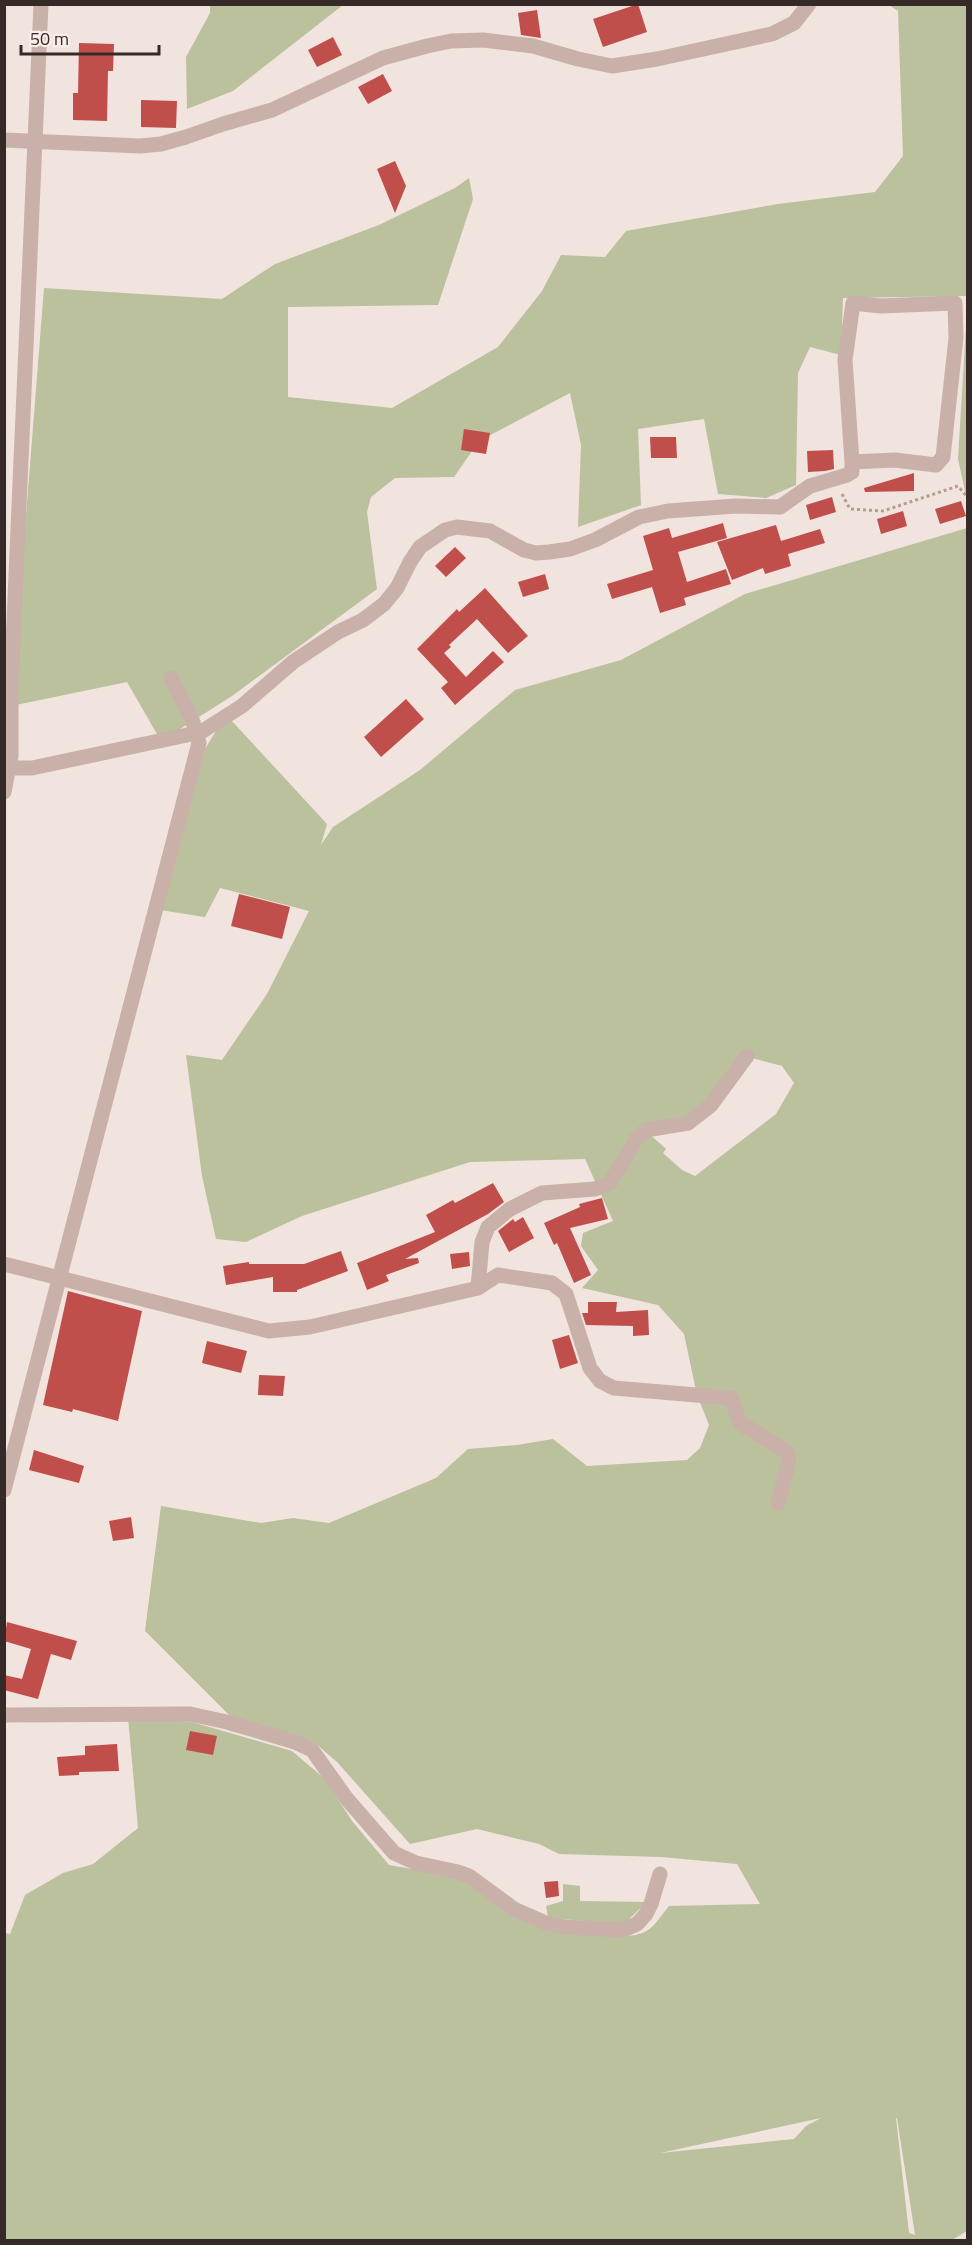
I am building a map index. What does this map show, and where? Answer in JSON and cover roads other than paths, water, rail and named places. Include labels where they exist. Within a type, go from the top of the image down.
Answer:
[{"type":"street","points":[[4,792],[11,756],[11,678],[41,4]]},
{"type":"street","points":[[4,140],[140,146],[161,144],[289,104],[402,51],[451,41],[483,40],[533,46],[612,66],[657,59],[772,34],[794,23],[809,4]]},
{"type":"street","points":[[7,768],[32,768],[201,732],[242,706],[315,646],[363,620],[384,604],[397,588],[420,547],[445,530],[457,527],[490,531],[524,550],[536,553],[549,552],[570,549],[595,540],[639,517],[668,511],[736,506],[780,507],[810,486],[852,472],[844,360],[853,303],[881,306],[955,303],[956,338],[943,457],[936,465],[895,460],[852,462]]},
{"type":"street","points":[[4,1490],[199,744],[192,719],[171,678]]},
{"type":"street","points":[[478,1288],[482,1242],[488,1227],[510,1209],[542,1193],[595,1189],[610,1183],[637,1138],[646,1130],[688,1123],[711,1105],[747,1056]]},
{"type":"street","points":[[4,1264],[269,1331],[310,1327],[478,1288],[498,1275],[552,1283],[566,1294],[590,1368],[600,1381],[614,1388],[731,1398],[740,1423],[786,1451],[789,1460],[778,1503]]},
{"type":"street","points":[[4,1716],[190,1714],[295,1742],[312,1750],[347,1798],[394,1853],[416,1863],[469,1876],[514,1909],[546,1923],[565,1927],[623,1930],[637,1924],[651,1904],[660,1874]]}]
